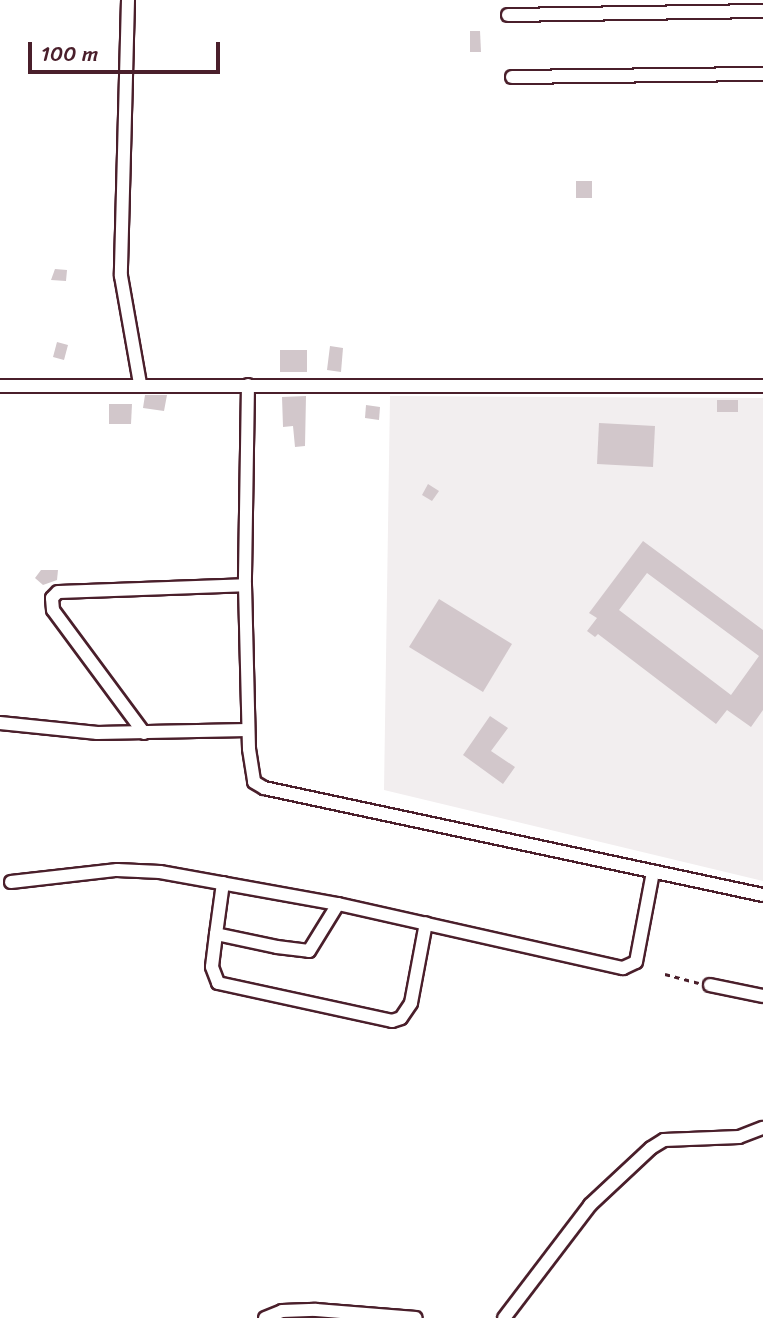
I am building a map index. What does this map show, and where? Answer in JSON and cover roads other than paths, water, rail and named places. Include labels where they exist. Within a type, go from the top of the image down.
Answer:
[{"type":"street","points":[[128,0],[121,276],[140,384]]},
{"type":"street","points":[[508,15],[763,11]]},
{"type":"street","points":[[512,77],[763,74]]},
{"type":"street","points":[[248,385],[245,585],[251,776],[264,788],[763,895]]},
{"type":"street","points":[[0,386],[763,386]]},
{"type":"street","points":[[144,733],[53,610],[52,598],[58,592],[245,585]]},
{"type":"street","points":[[0,723],[62,732],[248,730]]},
{"type":"street","points":[[11,882],[143,870],[338,904],[631,967],[638,953],[653,872]]},
{"type":"street","points":[[223,883],[212,967],[218,983],[392,1021],[401,1018],[411,1003],[426,922]]},
{"type":"street","points":[[216,934],[309,951],[338,904]]},
{"type":"street","points":[[710,985],[763,996]]},
{"type":"street","points":[[504,1318],[590,1205],[651,1149],[664,1140],[739,1137],[763,1128]]},
{"type":"street","points":[[265,1318],[282,1311],[316,1310],[416,1318]]}]
